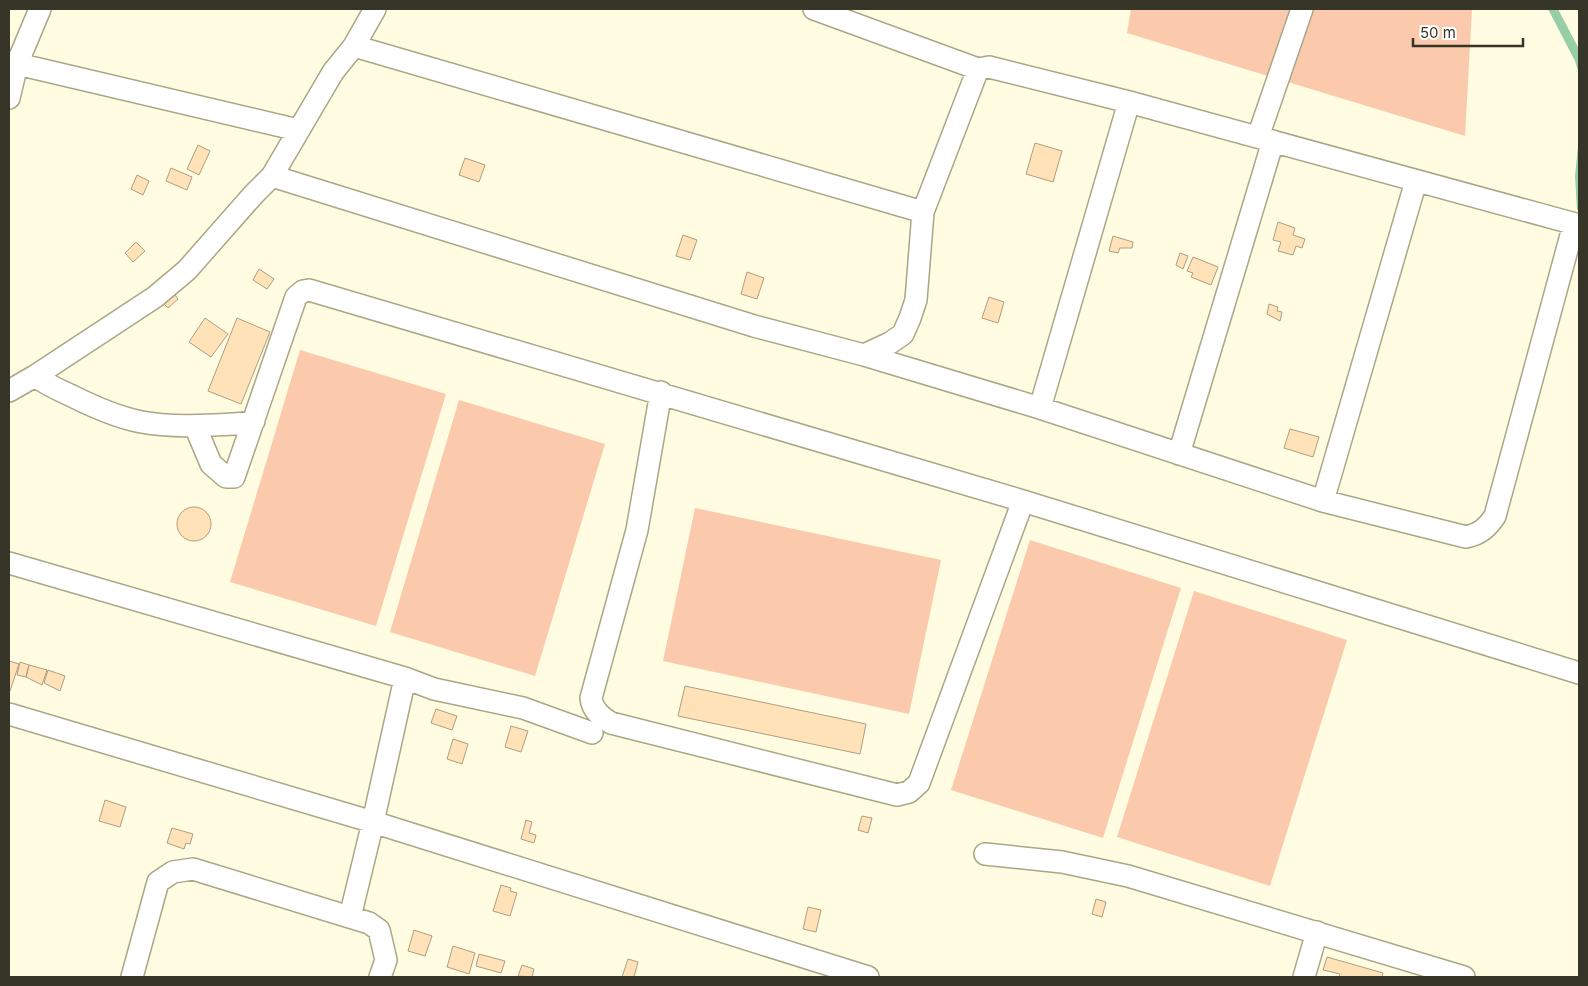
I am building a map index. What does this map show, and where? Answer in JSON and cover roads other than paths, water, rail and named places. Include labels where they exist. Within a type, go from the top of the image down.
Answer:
[{"type":"street","points":[[9,98],[13,63],[40,9]]},
{"type":"street","points":[[9,391],[155,297],[187,270],[272,176],[333,72],[354,46],[375,9]]},
{"type":"street","points":[[272,176],[754,326],[864,355],[1040,408],[1323,501],[1466,537],[1478,534],[1488,527],[1495,516],[1577,224],[1129,102],[989,66],[978,69],[814,9]]},
{"type":"street","points":[[1179,454],[1302,9]]},
{"type":"street","points":[[354,46],[923,212]]},
{"type":"street","points":[[13,63],[298,130]]},
{"type":"street","points":[[864,355],[890,343],[902,334],[910,318],[916,300],[923,212],[978,69]]},
{"type":"street","points":[[1040,408],[1129,102]]},
{"type":"street","points":[[1323,501],[1416,181]]},
{"type":"street","points":[[195,426],[215,470],[226,477],[234,476],[246,422],[296,297],[303,291],[309,290],[661,392],[1023,501],[1579,673]]},
{"type":"street","points":[[35,376],[47,386],[107,414],[149,425],[195,426],[246,422]]},
{"type":"street","points":[[661,392],[637,530],[590,698],[591,706],[603,719],[611,723],[897,795],[909,792],[920,783],[1023,501]]},
{"type":"street","points":[[207,454],[246,422]]},
{"type":"street","points":[[9,563],[434,688],[523,708],[592,733]]},
{"type":"street","points":[[350,917],[405,678]]},
{"type":"street","points":[[9,714],[373,822],[868,977]]},
{"type":"street","points":[[985,854],[1062,862],[1128,876],[1464,977]]},
{"type":"street","points":[[132,977],[158,882],[173,872],[193,870],[369,923],[379,930],[386,960],[380,977]]},
{"type":"street","points":[[1304,977],[1317,932]]}]
